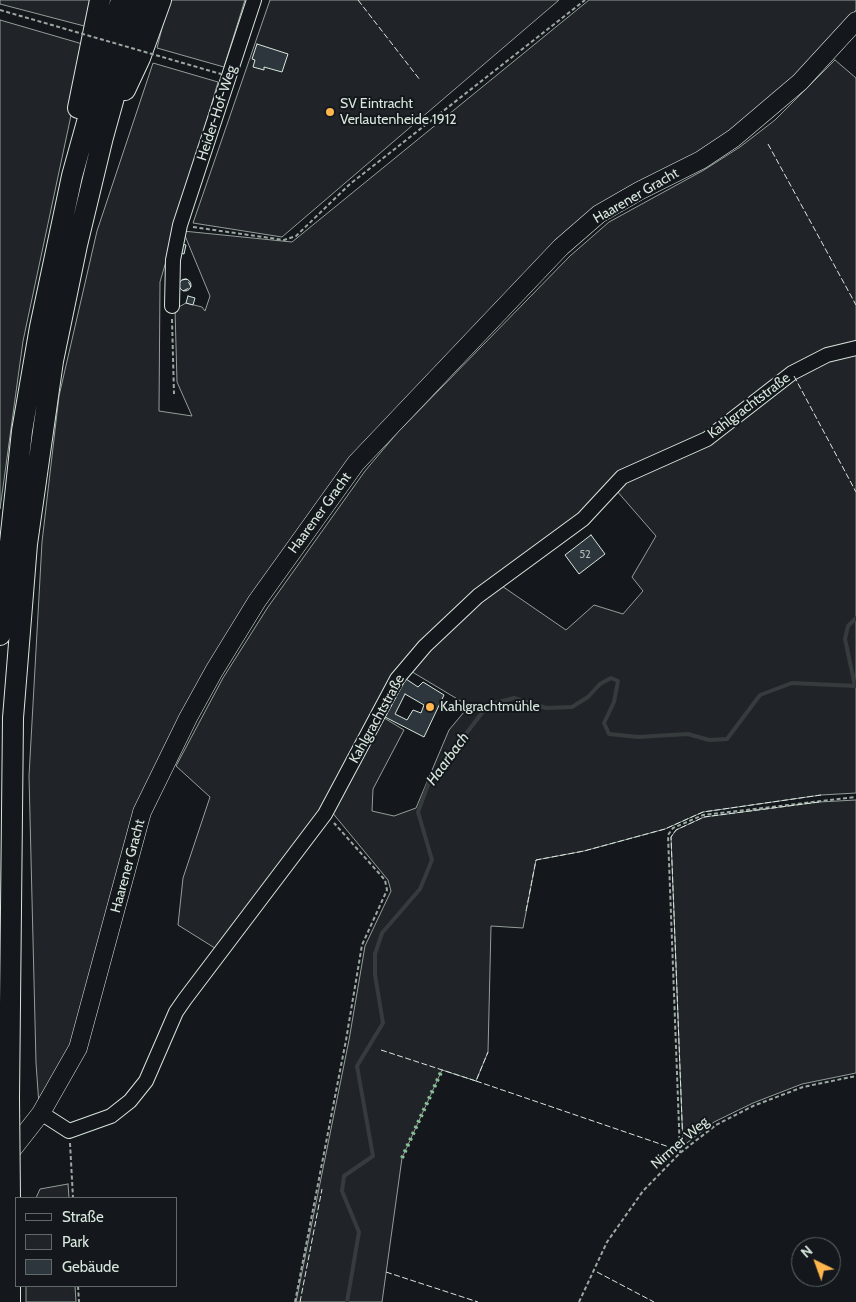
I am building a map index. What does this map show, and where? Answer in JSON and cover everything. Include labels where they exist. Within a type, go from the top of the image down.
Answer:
[{"type":"highway","points":[[72,176],[76,121],[100,0]]},
{"type":"highway","points":[[0,635],[22,431],[40,327],[72,176],[121,0]]},
{"type":"highway","points":[[10,1302],[9,1098],[13,718],[27,544],[53,361],[77,245],[103,137],[141,0]]},
{"type":"highway","points":[[103,137],[140,58],[161,0]]},
{"type":"main road","name":"Haarener Gracht","points":[[0,1164],[41,1113],[78,1048],[142,812],[162,771],[214,671],[257,601],[356,463],[561,247],[599,214],[639,191],[701,160],[734,138],[800,82],[856,21]]},
{"type":"street","name":"Heider-Hof-Weg","points":[[172,306],[173,260],[180,225],[254,0]]},
{"type":"street","name":"Kahlgrachtstraße","points":[[69,1131],[111,1116],[130,1101],[146,1081],[176,1012],[325,814],[397,679],[425,646],[478,596],[584,519],[626,474],[707,440],[792,373],[827,355],[856,348]]},
{"type":"street","points":[[41,1113],[69,1131]]},
{"type":"path","points":[[180,225],[284,240],[296,236],[350,184],[585,0]]},
{"type":"path","points":[[0,10],[221,74]]},
{"type":"path","points":[[172,306],[174,394]]},
{"type":"path","points":[[680,1153],[668,835],[674,828],[703,815],[856,797]]},
{"type":"path","points":[[295,1302],[346,1040],[362,945],[387,890],[385,880],[325,814]]},
{"type":"path","name":"Nirmer Weg","points":[[579,1302],[607,1242],[643,1191],[680,1153],[716,1125],[753,1106],[803,1087],[856,1076]]},
{"type":"path","points":[[69,1131],[73,1197]]},
{"type":"path","points":[[78,1287],[79,1302]]},
{"type":"green space","points":[[0,0],[94,0],[88,27],[0,4]]},
{"type":"green space","points":[[169,0],[245,0],[224,67],[157,48]]},
{"type":"green space","name":"SV Eintracht Verlautenheide 1912","points":[[270,0],[559,0],[282,237],[193,223]]},
{"type":"green space","points":[[589,0],[856,0],[856,10],[795,78],[757,111],[697,155],[637,185],[387,418],[182,715],[71,1045],[39,1105],[36,1063],[29,776],[42,542],[59,396],[97,231],[153,63],[218,82],[160,282],[159,411],[192,416],[177,382],[175,309],[186,303],[202,307],[205,311],[210,296],[183,231],[292,242]]},
{"type":"green space","points":[[0,20],[86,45],[23,341],[0,509]]},
{"type":"green space","points":[[835,60],[856,78],[856,345],[825,352],[704,436],[655,458],[422,644],[322,811],[218,950],[178,925],[183,878],[210,797],[176,766],[223,678],[268,607],[365,471],[398,432],[570,256],[609,222],[704,170],[740,147],[775,120]]},
{"type":"green space","points":[[856,352],[856,793],[821,795],[703,812],[665,829],[584,851],[536,860],[523,928],[491,926],[488,1052],[476,1081],[442,1070],[402,1158],[382,1302],[296,1302],[349,1040],[365,946],[391,891],[388,880],[331,811],[381,716],[404,730],[373,789],[372,811],[394,816],[416,808],[449,730],[469,706],[409,670],[499,584],[566,630],[594,605],[623,614],[643,591],[632,577],[656,536],[616,490],[625,479],[759,403],[828,358]]},
{"type":"green space","points":[[856,800],[856,1073],[802,1084],[753,1103],[714,1122],[683,1146],[671,837],[676,830],[704,817],[819,802]]},
{"type":"green space","points":[[68,1184],[69,1197],[36,1197],[40,1189]]},
{"type":"green space","points":[[26,1287],[75,1287],[76,1302],[26,1302]]},
{"type":"building","points":[[257,44],[288,54],[282,72],[264,67],[264,70],[253,67],[255,60],[252,59]]},
{"type":"building","points":[[181,244],[186,245],[184,254],[180,253]]},
{"type":"building","points":[[185,279],[191,285],[185,291],[179,285]]},
{"type":"building","points":[[188,296],[195,298],[193,305],[186,303]]},
{"type":"building","points":[[591,535],[605,554],[579,574],[565,555]]},
{"type":"building","name":"Kahlgrachtmühle","points":[[406,679],[418,687],[423,682],[444,695],[424,737],[385,717]],"holes":[[[405,694],[424,705],[421,713],[413,710],[407,720],[395,714]]]},
{"type":"waterway","points":[[855,686],[845,639],[848,626],[856,618]]},
{"type":"waterway","name":"Haarbach","points":[[347,1302],[359,1232],[342,1191],[344,1176],[373,1156],[357,1066],[383,1023],[375,975],[375,954],[382,933],[420,889],[432,860],[418,812],[429,782],[488,705],[514,698],[546,708],[572,707],[588,697],[600,684],[611,678],[618,681],[614,702],[604,723],[609,734],[638,737],[688,734],[709,740],[727,739],[760,695],[792,683],[856,686]]},
{"type":"hedge","points":[[402,1158],[442,1070]]},
{"type":"fence","points":[[358,0],[420,80]]},
{"type":"fence","points":[[768,144],[856,305]]},
{"type":"fence","points":[[182,280],[187,279],[191,287],[183,291]]},
{"type":"fence","points":[[794,376],[856,492]]},
{"type":"fence","points":[[526,911],[536,860],[584,851],[665,829],[703,812],[821,795]]},
{"type":"fence","points":[[683,1146],[671,837],[676,830],[704,817],[819,802]]},
{"type":"fence","points":[[381,1050],[476,1081],[488,1052]]},
{"type":"fence","points":[[476,1081],[678,1150]]},
{"type":"fence","points":[[300,1302],[322,1189]]},
{"type":"fence","points":[[386,1272],[478,1302]]},
{"type":"fence","points":[[597,1272],[654,1302]]},
{"type":"place","name":"SV Eintracht Verlautenheide 1912","points":[[330,112]]},
{"type":"place","name":"Kahlgrachtmühle","points":[[430,707]]}]
